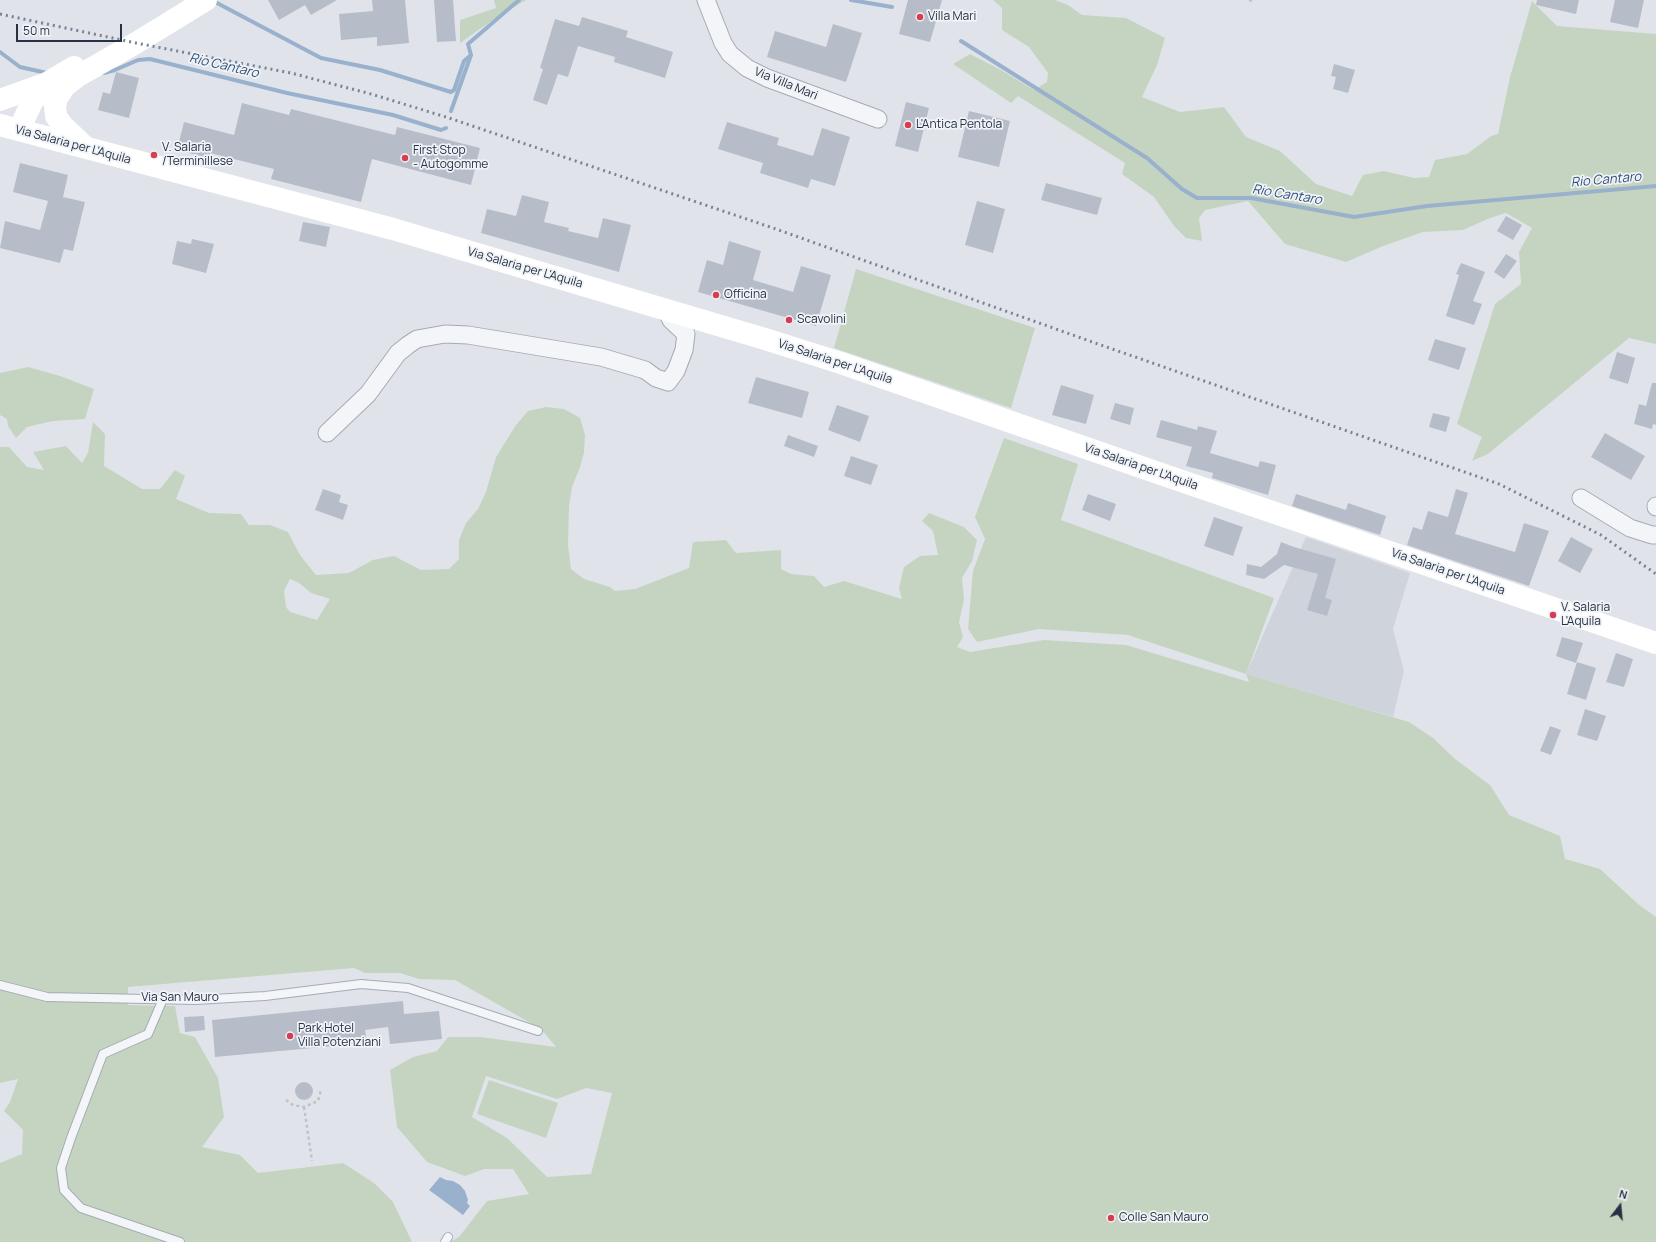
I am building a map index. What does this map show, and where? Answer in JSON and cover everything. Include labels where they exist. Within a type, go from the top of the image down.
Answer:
[{"type":"main road","points":[[0,100],[68,76],[136,44],[192,2]]},
{"type":"main road","points":[[68,76],[65,86],[57,98],[55,106],[56,116],[62,125],[87,149]]},
{"type":"main road","points":[[22,131],[24,119],[32,102],[68,76]]},
{"type":"main road","points":[[22,131],[43,118],[55,106]]},
{"type":"main road","name":"Via Salaria per L'Aquila","points":[[0,125],[392,229],[841,363],[1656,643]]},
{"type":"street","name":"Via Villa Mari","points":[[706,0],[723,43],[730,54],[746,68],[767,78],[878,120]]},
{"type":"street","points":[[326,433],[368,394],[398,353],[416,340],[445,334],[468,335],[601,356],[646,370],[656,378],[668,382],[676,371],[684,350],[686,334],[671,320],[666,310]]},
{"type":"street","points":[[1581,498],[1630,528],[1656,535]]},
{"type":"lane","name":"Via San Mauro","points":[[0,984],[47,997],[196,1000],[265,996],[361,984],[408,988],[538,1031]]},
{"type":"lane","points":[[163,999],[148,1034],[102,1054],[61,1168],[64,1190],[81,1208],[180,1242]]},
{"type":"path","points":[[1249,0],[1253,1]]},
{"type":"path","points":[[286,1100],[293,1105],[304,1108],[318,1101],[321,1090]]},
{"type":"path","points":[[304,1108],[312,1161]]},
{"type":"shaded area","points":[[1306,537],[1410,573],[1393,629],[1404,671],[1393,717],[1246,674]]},
{"type":"green space","points":[[494,0],[526,0],[497,17],[460,43],[460,20],[496,8]]},
{"type":"green space","points":[[993,0],[1055,0],[1068,5],[1082,15],[1126,18],[1165,38],[1157,65],[1142,97],[1180,112],[1224,107],[1246,137],[1280,151],[1316,184],[1352,196],[1363,175],[1384,171],[1414,178],[1429,177],[1435,160],[1467,154],[1491,136],[1498,134],[1510,77],[1532,1],[1557,26],[1656,34],[1656,344],[1629,338],[1488,454],[1472,461],[1482,437],[1457,424],[1495,304],[1521,284],[1519,252],[1532,228],[1506,213],[1490,218],[1463,230],[1423,232],[1383,246],[1346,262],[1285,244],[1248,201],[1205,210],[1199,218],[1202,241],[1186,238],[1174,226],[1154,197],[1122,174],[1125,163],[1018,96],[1011,103],[953,64],[970,54],[1001,70],[1034,90],[1047,82],[1048,73],[1029,47],[1002,30],[1002,8]]},
{"type":"green space","points":[[856,269],[1035,328],[1011,408],[834,348]]},
{"type":"green space","points":[[28,367],[60,376],[94,389],[85,419],[53,421],[27,427],[16,438],[8,426],[7,419],[0,415],[0,373]]},
{"type":"green space","points":[[546,407],[564,409],[580,418],[585,435],[584,453],[572,487],[569,506],[568,545],[571,569],[584,579],[610,587],[615,591],[635,589],[689,568],[693,542],[726,540],[736,553],[781,550],[781,569],[791,574],[814,576],[824,587],[844,581],[902,599],[899,588],[904,567],[920,556],[938,555],[933,531],[922,521],[929,513],[964,527],[977,540],[972,561],[962,578],[964,599],[959,622],[963,637],[957,647],[970,652],[1044,640],[1126,645],[1249,682],[1246,674],[1409,722],[1433,738],[1455,759],[1490,785],[1509,815],[1560,836],[1565,859],[1600,869],[1638,904],[1656,917],[1656,1242],[450,1242],[459,1237],[487,1201],[529,1194],[513,1169],[484,1169],[465,1176],[427,1162],[397,1127],[390,1070],[413,1057],[437,1051],[448,1037],[480,1037],[556,1047],[541,1029],[455,980],[419,979],[400,973],[365,973],[354,968],[128,987],[128,1005],[175,1006],[180,1033],[195,1037],[218,1078],[224,1117],[202,1147],[240,1155],[258,1173],[343,1163],[374,1183],[393,1202],[412,1242],[0,1242],[0,1163],[22,1154],[23,1130],[4,1111],[10,1102],[18,1079],[0,1083],[0,447],[9,447],[27,467],[44,470],[33,452],[66,446],[82,463],[88,453],[93,422],[105,434],[104,466],[142,489],[160,489],[175,470],[185,476],[176,499],[209,513],[241,514],[249,525],[270,525],[288,532],[300,555],[316,575],[349,573],[373,560],[394,556],[421,570],[449,569],[459,559],[459,540],[466,523],[478,509],[486,492],[496,457],[516,425],[528,411]],"holes":[[[290,579],[299,583],[311,593],[330,599],[317,620],[290,612],[286,607],[284,591]],[[486,1076],[557,1099],[586,1088],[612,1093],[591,1174],[547,1177],[507,1138],[472,1117]]]},
{"type":"green space","points":[[1004,438],[1078,464],[1061,520],[1274,598],[1246,674],[1128,635],[1039,629],[977,642],[968,629],[973,571],[985,539],[975,517]]},
{"type":"green space","points":[[489,1080],[558,1103],[546,1138],[477,1114]]},
{"type":"water","points":[[440,1177],[453,1181],[460,1185],[465,1191],[468,1200],[467,1203],[470,1206],[463,1215],[429,1190]]},
{"type":"building","points":[[268,0],[337,0],[311,15],[305,5],[279,20]]},
{"type":"building","points":[[372,0],[405,0],[409,43],[377,46],[377,37],[341,40],[339,14],[373,11]]},
{"type":"building","points":[[434,0],[453,0],[456,41],[437,42]]},
{"type":"building","name":"Villa Mari","points":[[908,0],[942,0],[930,42],[899,34]]},
{"type":"building","points":[[1537,0],[1579,0],[1576,14],[1536,5]]},
{"type":"building","points":[[1615,0],[1644,0],[1638,28],[1610,22]]},
{"type":"building","points":[[582,17],[628,31],[626,37],[673,52],[665,78],[614,62],[615,57],[578,46],[568,77],[558,74],[547,105],[533,100],[543,69],[540,68],[555,19],[579,26]]},
{"type":"building","points":[[833,24],[862,33],[846,82],[767,57],[775,31],[826,47]]},
{"type":"building","points":[[1334,64],[1355,70],[1348,93],[1333,89],[1336,77],[1331,76]]},
{"type":"building","points":[[116,72],[139,78],[129,118],[98,110],[103,92],[110,94]]},
{"type":"building","points":[[906,102],[929,108],[918,152],[895,146]]},
{"type":"building","points":[[242,103],[289,115],[291,109],[395,135],[397,127],[480,148],[471,185],[372,159],[361,202],[271,179],[274,169],[210,153],[209,158],[177,150],[184,122],[234,135]]},
{"type":"building","points":[[969,111],[1010,121],[999,167],[958,157]]},
{"type":"building","points":[[727,122],[779,138],[777,145],[813,156],[822,128],[850,137],[835,186],[811,179],[808,188],[760,173],[763,163],[718,149]]},
{"type":"building","points":[[20,163],[68,175],[63,197],[85,202],[73,251],[64,249],[60,263],[0,248],[5,221],[40,230],[48,201],[13,192]]},
{"type":"building","points":[[1046,183],[1102,198],[1097,215],[1041,200]]},
{"type":"building","points":[[522,195],[549,202],[544,222],[569,228],[568,231],[598,238],[603,218],[631,225],[619,272],[481,233],[487,209],[516,216]]},
{"type":"building","points":[[977,201],[1005,209],[993,253],[965,245]]},
{"type":"building","points":[[1506,216],[1522,225],[1513,240],[1497,231]]},
{"type":"building","points":[[303,222],[330,227],[326,247],[299,241]]},
{"type":"building","points":[[192,239],[214,244],[206,273],[172,264],[177,241],[191,244]]},
{"type":"building","points":[[729,241],[761,251],[753,280],[793,292],[801,266],[831,275],[816,326],[698,292],[707,260],[723,265]]},
{"type":"building","points":[[1506,254],[1517,261],[1504,279],[1494,272]]},
{"type":"building","points":[[1461,263],[1485,272],[1473,301],[1482,304],[1474,325],[1446,316],[1459,275],[1456,274]]},
{"type":"building","points":[[1435,339],[1466,348],[1459,370],[1428,360]]},
{"type":"building","points":[[1617,352],[1635,358],[1628,384],[1609,378]]},
{"type":"building","points":[[756,377],[809,392],[802,418],[748,403]]},
{"type":"building","points":[[1652,383],[1656,383],[1656,425],[1653,424],[1652,429],[1634,424],[1639,404],[1646,406]]},
{"type":"building","points":[[1061,385],[1094,395],[1086,424],[1052,415]]},
{"type":"building","points":[[1115,403],[1134,408],[1130,425],[1110,419]]},
{"type":"building","points":[[837,405],[869,416],[860,442],[828,430]]},
{"type":"building","points":[[1433,413],[1450,417],[1446,432],[1429,427]]},
{"type":"building","points":[[1161,420],[1197,430],[1198,426],[1217,431],[1210,453],[1258,467],[1260,461],[1276,465],[1268,495],[1212,478],[1213,473],[1186,466],[1192,447],[1156,437]]},
{"type":"building","points":[[1605,433],[1645,456],[1631,480],[1591,457]]},
{"type":"building","points":[[788,435],[818,446],[814,457],[784,446]]},
{"type":"building","points":[[851,456],[878,465],[871,485],[844,476]]},
{"type":"building","points":[[323,489],[341,495],[339,502],[348,505],[343,520],[315,510]]},
{"type":"building","points":[[1456,489],[1468,493],[1455,534],[1515,552],[1524,523],[1549,531],[1529,586],[1407,545],[1413,527],[1422,530],[1428,511],[1448,517]]},
{"type":"building","points":[[1088,494],[1116,504],[1110,521],[1082,510]]},
{"type":"building","points":[[1296,494],[1346,510],[1348,503],[1386,516],[1380,535],[1292,506]]},
{"type":"building","points":[[1214,517],[1243,527],[1233,556],[1204,546]]},
{"type":"building","points":[[1571,537],[1593,549],[1580,573],[1558,561]]},
{"type":"building","points":[[1281,542],[1336,559],[1325,598],[1332,600],[1327,616],[1307,610],[1318,574],[1284,565],[1264,579],[1246,575],[1247,564],[1261,567],[1277,554]]},
{"type":"building","points":[[1562,637],[1583,643],[1576,663],[1556,656]]},
{"type":"building","points":[[1616,653],[1633,659],[1624,687],[1606,682]]},
{"type":"building","points":[[1577,662],[1596,668],[1586,700],[1567,694]]},
{"type":"building","points":[[1585,709],[1606,716],[1597,741],[1577,735]]},
{"type":"building","points":[[1550,726],[1561,730],[1551,755],[1540,751]]},
{"type":"building","name":"Park Hotel Villa Potenziani","points":[[403,1001],[404,1014],[439,1011],[442,1039],[390,1044],[388,1027],[365,1030],[367,1043],[215,1057],[212,1020]]},
{"type":"building","points":[[204,1016],[205,1030],[185,1032],[184,1017]]},
{"type":"building","points":[[300,1082],[308,1082],[313,1087],[311,1098],[308,1100],[300,1100],[295,1095],[295,1087]]},
{"type":"waterway","name":"Rio Cantaro","points":[[212,3],[217,3],[321,58],[380,70],[451,92],[454,90],[464,61],[471,55],[468,44],[519,0]]},
{"type":"waterway","name":"Rio Cantaro","points":[[851,0],[892,7]]},
{"type":"waterway","name":"Rio Cantaro","points":[[961,41],[1147,158],[1182,189],[1197,198],[1251,198],[1354,217],[1427,206],[1656,186]]},
{"type":"waterway","name":"Rio Cantaro","points":[[0,52],[20,67],[47,73]]},
{"type":"waterway","name":"Rio Cantaro","points":[[451,111],[471,55]]},
{"type":"waterway","name":"Rio Cantaro","points":[[104,73],[138,60],[150,59],[287,93],[393,115],[441,130],[446,128]]},
{"type":"railway","points":[[0,14],[136,43],[291,73],[371,94],[446,117],[773,228],[1098,344],[1499,484],[1601,535],[1656,574]]},
{"type":"place","name":"Villa Mari","points":[[920,17]]},
{"type":"place","name":"L'Antica Pentola","points":[[908,125]]},
{"type":"place","name":"V. Salaria /Terminillese","points":[[154,155]]},
{"type":"place","name":"First Stop - Autogomme","points":[[405,158]]},
{"type":"place","name":"Officina","points":[[716,295]]},
{"type":"place","name":"Scavolini","points":[[789,320]]},
{"type":"place","name":"V. Salaria L'Aquila","points":[[1553,615]]},
{"type":"place","name":"Park Hotel Villa Potenziani","points":[[290,1036]]},
{"type":"place","name":"Colle San Mauro","points":[[1111,1218]]}]
